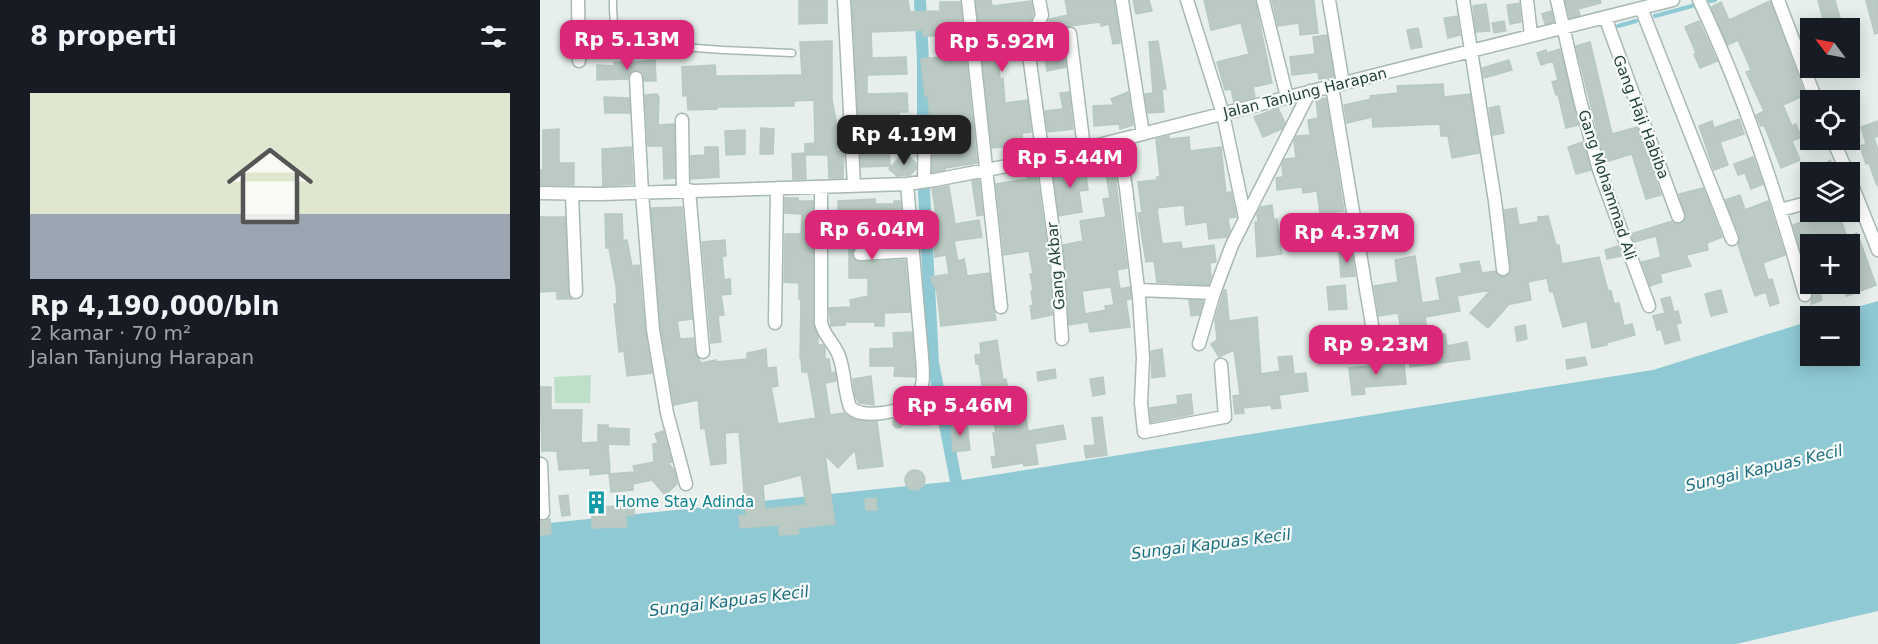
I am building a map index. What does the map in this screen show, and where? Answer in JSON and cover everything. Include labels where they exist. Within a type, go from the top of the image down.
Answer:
[{"type":"street","points":[[578,0],[579,61]]},
{"type":"street","points":[[844,0],[854,185]]},
{"type":"street","points":[[968,0],[1001,307]]},
{"type":"street","name":"Gang Akbar","points":[[1039,0],[1042,15],[1036,29],[1026,33],[1057,259],[1062,339]]},
{"type":"street","points":[[1122,0],[1143,134]]},
{"type":"street","points":[[1187,0],[1222,114],[1245,218]]},
{"type":"street","points":[[1263,0],[1287,97]]},
{"type":"street","points":[[1329,0],[1337,85],[1373,331]]},
{"type":"street","points":[[1463,0],[1495,201],[1503,269]]},
{"type":"street","points":[[1527,0],[1531,35]]},
{"type":"street","name":"Gang Mohammad Ali","points":[[1557,0],[1599,170],[1649,306]]},
{"type":"street","name":"Jalan Tanjung Harapan","points":[[540,193],[572,195],[920,182],[1043,159],[1673,0]]},
{"type":"street","points":[[1699,0],[1727,63],[1780,210],[1805,295]]},
{"type":"street","points":[[1778,0],[1812,90]]},
{"type":"street","points":[[1641,8],[1732,239]]},
{"type":"street","name":"Gang Haji Habiba","points":[[1605,17],[1678,216]]},
{"type":"street","points":[[1070,34],[1084,147]]},
{"type":"street","points":[[636,78],[642,192],[657,364],[686,484]]},
{"type":"street","points":[[1199,344],[1214,292],[1232,245],[1310,91]]},
{"type":"street","points":[[682,120],[686,191],[702,352]]},
{"type":"street","points":[[820,187],[821,323],[840,356],[849,405],[858,414],[903,408],[916,399],[921,390],[922,357],[913,251],[925,125]]},
{"type":"street","points":[[1118,140],[1128,199],[1138,290],[1143,358],[1141,403],[1144,432],[1225,417],[1221,365]]},
{"type":"street","points":[[775,323],[777,188]]},
{"type":"street","points":[[572,195],[576,292]]},
{"type":"street","points":[[1780,210],[1800,205]]},
{"type":"street","points":[[1860,208],[1878,250]]},
{"type":"street","points":[[860,254],[913,251]]},
{"type":"street","points":[[1138,290],[1214,292]]},
{"type":"street","points":[[541,464],[543,513]]},
{"type":"lane","points":[[613,0],[615,29],[620,38],[628,43],[792,53]]},
{"type":"green space","points":[[591,375],[590,403],[555,403],[554,377]]},
{"type":"water","name":"Sungai Kapuas Kecil","points":[[1878,301],[1878,611],[1736,644],[540,644],[540,524],[956,481],[1653,370],[1800,324],[1800,366],[1860,366],[1860,306]]},
{"type":"building","points":[[799,0],[827,0],[827,23],[799,24]]},
{"type":"building","points":[[852,0],[908,0],[910,12],[940,11],[940,2],[960,2],[977,163],[932,172],[933,125],[930,119],[928,96],[925,96],[921,59],[941,57],[938,36],[923,36],[923,30],[871,32],[872,58],[906,57],[907,74],[867,75],[867,94],[907,93],[908,112],[899,112],[900,137],[889,137],[890,166],[861,167]]},
{"type":"building","points":[[976,0],[991,0],[992,6],[1031,1],[1033,14],[1030,23],[996,28],[1000,79],[1003,78],[1005,103],[1027,100],[1031,132],[1022,133],[1023,145],[992,148]]},
{"type":"building","points":[[1065,0],[1114,0],[1120,43],[1113,44],[1109,24],[1101,26],[1100,22],[1049,29],[1049,19],[1068,15]]},
{"type":"building","points":[[1133,0],[1149,0],[1152,11],[1136,14]]},
{"type":"building","points":[[1204,0],[1255,0],[1272,83],[1253,87],[1255,97],[1234,102],[1231,89],[1225,90],[1217,62],[1249,54],[1241,23],[1211,30]]},
{"type":"building","points":[[1272,0],[1314,0],[1318,33],[1300,35],[1299,23],[1278,26]]},
{"type":"building","points":[[1565,0],[1600,0],[1601,3],[1578,9],[1580,15],[1570,18]]},
{"type":"building","points":[[1818,0],[1835,0],[1840,18],[1823,18]]},
{"type":"building","points":[[1878,0],[1878,33],[1875,34],[1866,1]]},
{"type":"building","points":[[1770,1],[1803,90],[1800,90],[1800,97],[1783,105],[1792,126],[1796,124],[1800,134],[1800,137],[1792,141],[1800,160],[1781,168],[1764,125],[1761,126],[1756,115],[1764,111],[1746,72],[1751,70],[1738,40],[1728,45],[1711,7],[1721,2],[1729,20]]},
{"type":"building","points":[[1519,3],[1521,22],[1510,24],[1507,5]]},
{"type":"building","points":[[1486,4],[1490,31],[1476,32],[1473,6]]},
{"type":"building","points":[[1551,11],[1554,22],[1545,24],[1542,14]]},
{"type":"building","points":[[1457,16],[1460,35],[1448,38],[1444,18]]},
{"type":"building","points":[[1504,21],[1506,31],[1494,33],[1492,23]]},
{"type":"building","points":[[1699,21],[1717,61],[1700,68],[1685,27]]},
{"type":"building","points":[[1418,28],[1422,47],[1411,49],[1407,30]]},
{"type":"building","points":[[1327,35],[1334,77],[1319,79],[1318,72],[1292,75],[1290,57],[1315,54],[1313,37]]},
{"type":"building","points":[[832,41],[832,100],[836,120],[837,151],[844,151],[843,178],[829,178],[828,155],[805,155],[805,144],[815,143],[814,100],[794,101],[794,106],[717,107],[717,109],[688,110],[687,95],[683,96],[682,67],[715,65],[716,76],[802,75],[800,42]]},
{"type":"building","points":[[1158,41],[1166,89],[1162,89],[1164,112],[1148,113],[1145,94],[1153,93],[1149,42]]},
{"type":"building","points":[[1590,42],[1612,134],[1637,127],[1661,195],[1646,199],[1632,154],[1605,162],[1576,46]]},
{"type":"building","points":[[1063,48],[1066,67],[1047,71],[1044,52]]},
{"type":"building","points":[[1560,49],[1578,125],[1566,128],[1558,94],[1556,95],[1552,82],[1558,80],[1553,61],[1541,65],[1537,53]]},
{"type":"building","points":[[655,60],[656,81],[644,81],[643,73],[636,70],[631,71],[628,79],[597,80],[597,65],[614,66],[614,62]]},
{"type":"building","points":[[1509,60],[1512,70],[1484,78],[1482,68]]},
{"type":"building","points":[[1443,84],[1444,97],[1470,94],[1479,153],[1452,158],[1448,136],[1441,136],[1440,124],[1373,127],[1372,117],[1347,123],[1344,105],[1371,99],[1370,96],[1398,93],[1397,86]]},
{"type":"building","points":[[1069,92],[1073,129],[1048,132],[1045,111],[1063,109],[1060,93]]},
{"type":"building","points":[[1128,92],[1133,125],[1120,129],[1119,124],[1094,126],[1093,106],[1114,105],[1111,99]]},
{"type":"building","points":[[657,94],[659,97],[658,125],[674,124],[675,178],[664,179],[663,146],[648,146],[645,95]]},
{"type":"building","points":[[604,97],[629,98],[630,113],[605,113]]},
{"type":"building","points":[[1326,98],[1344,211],[1320,214],[1317,191],[1303,193],[1302,187],[1277,190],[1276,178],[1283,177],[1282,165],[1285,159],[1296,158],[1294,141],[1296,136],[1310,135],[1308,120],[1318,118],[1316,99]]},
{"type":"building","points":[[1499,106],[1504,133],[1493,135],[1489,108]]},
{"type":"building","points":[[1278,108],[1285,123],[1282,129],[1263,137],[1254,117]]},
{"type":"building","points":[[1739,119],[1744,134],[1720,142],[1728,165],[1714,170],[1699,126],[1712,121],[1714,128]]},
{"type":"building","points":[[1878,121],[1878,136],[1874,138],[1878,150],[1877,186],[1860,146],[1866,144],[1861,127]]},
{"type":"building","points":[[761,128],[774,129],[773,154],[760,154]]},
{"type":"building","points":[[559,129],[559,163],[574,163],[574,185],[540,185],[540,170],[543,170],[543,130]]},
{"type":"building","points":[[745,130],[745,154],[726,155],[725,131]]},
{"type":"building","points":[[1169,136],[1169,139],[1189,137],[1190,151],[1221,147],[1226,193],[1231,192],[1236,217],[1228,218],[1230,231],[1227,237],[1209,239],[1207,222],[1186,225],[1184,205],[1157,208],[1162,244],[1181,242],[1182,249],[1214,245],[1216,262],[1210,263],[1211,276],[1208,285],[1157,282],[1154,261],[1146,262],[1138,213],[1142,213],[1138,182],[1157,180],[1157,177],[1160,177],[1156,139]]},
{"type":"building","points":[[1583,142],[1591,170],[1576,174],[1568,147]]},
{"type":"building","points":[[631,147],[633,184],[603,186],[602,149]]},
{"type":"building","points":[[705,147],[718,147],[719,177],[691,179],[691,156],[705,155]]},
{"type":"building","points":[[904,152],[916,163],[916,169],[910,175],[897,176],[889,169]]},
{"type":"building","points":[[805,153],[806,179],[793,179],[792,154]]},
{"type":"building","points":[[1753,157],[1763,184],[1751,189],[1745,173],[1738,175],[1734,164]]},
{"type":"building","points":[[1113,159],[1127,268],[1117,270],[1120,289],[1130,287],[1131,299],[1126,300],[1130,327],[1090,332],[1088,322],[1069,325],[1063,245],[1083,241],[1080,221],[1106,217],[1103,199],[1110,198],[1104,161]],"holes":[[[1111,287],[1114,305],[1105,306],[1106,310],[1085,314],[1082,291]]]},
{"type":"building","points":[[1066,167],[1066,170],[1085,167],[1088,190],[1079,191],[1082,212],[1059,216],[1053,169]]},
{"type":"building","points":[[1036,169],[1049,260],[1052,315],[1032,319],[1030,306],[1033,305],[1031,291],[1033,290],[1030,274],[1033,274],[1029,251],[1004,255],[996,184],[1028,179],[1027,171]]},
{"type":"building","points":[[979,180],[983,215],[977,216],[972,181]]},
{"type":"building","points":[[949,186],[955,224],[979,220],[982,237],[954,241],[958,261],[964,259],[967,276],[989,273],[996,320],[941,326],[937,293],[931,277],[949,274],[946,255],[935,257],[933,222],[937,222],[932,189]]},
{"type":"building","points":[[1703,188],[1722,237],[1707,243],[1708,250],[1686,255],[1691,266],[1660,274],[1662,282],[1650,286],[1642,262],[1661,257],[1656,236],[1634,242],[1631,234],[1672,221],[1676,224],[1681,223],[1686,217],[1679,194]]},
{"type":"building","points":[[1740,195],[1745,210],[1768,201],[1785,255],[1763,263],[1768,280],[1772,279],[1779,303],[1770,306],[1766,292],[1755,296],[1738,245],[1740,236],[1725,200]]},
{"type":"building","points":[[785,198],[813,201],[813,323],[818,345],[825,347],[825,359],[829,359],[831,373],[835,372],[836,381],[825,383],[830,415],[844,413],[853,419],[877,422],[883,466],[858,469],[855,450],[838,468],[825,455],[835,524],[798,528],[799,534],[779,535],[779,525],[740,528],[739,516],[746,515],[739,432],[725,433],[726,463],[711,465],[705,428],[701,429],[698,400],[674,405],[661,329],[651,208],[682,207],[692,319],[677,321],[680,339],[693,338],[695,353],[701,363],[747,359],[747,353],[766,349],[767,368],[776,367],[778,386],[771,387],[778,424],[816,418],[808,372],[802,372],[800,358],[799,283],[784,282],[785,234],[801,234],[802,214],[785,213]],"holes":[[[801,475],[806,505],[765,509],[763,485]]]},
{"type":"building","points":[[875,199],[875,204],[894,204],[894,201],[900,201],[904,243],[859,246],[853,250],[852,255],[856,261],[860,262],[905,260],[910,312],[884,313],[884,326],[875,326],[875,322],[845,322],[845,325],[831,326],[829,308],[851,307],[850,300],[868,296],[868,278],[849,278],[849,241],[829,240],[829,227],[838,228],[838,201]]},
{"type":"building","points":[[1272,205],[1274,220],[1277,219],[1282,254],[1257,257],[1255,222],[1258,222],[1257,214],[1261,207]]},
{"type":"building","points":[[1516,208],[1519,225],[1538,222],[1538,217],[1548,216],[1556,245],[1559,245],[1562,264],[1599,257],[1608,291],[1611,291],[1614,304],[1619,303],[1624,326],[1632,324],[1635,335],[1592,348],[1587,321],[1563,327],[1547,278],[1528,282],[1531,300],[1511,304],[1511,302],[1488,328],[1470,313],[1491,290],[1457,296],[1460,311],[1425,317],[1429,337],[1445,334],[1447,346],[1467,342],[1470,359],[1410,367],[1407,333],[1402,334],[1398,313],[1379,316],[1374,286],[1398,282],[1395,260],[1415,256],[1422,303],[1440,300],[1436,278],[1462,273],[1460,264],[1479,261],[1482,273],[1495,271],[1500,277],[1507,276],[1511,268],[1504,210]]},
{"type":"building","points":[[605,214],[622,214],[623,241],[627,240],[632,266],[639,265],[645,331],[652,373],[627,376],[624,351],[619,352],[614,304],[617,304],[616,286],[609,248],[606,248]]},
{"type":"building","points":[[540,217],[565,217],[568,292],[572,299],[557,299],[557,291],[540,292]]},
{"type":"building","points":[[1802,222],[1842,222],[1846,234],[1800,234],[1800,249],[1793,225]]},
{"type":"building","points":[[725,240],[726,256],[722,256],[724,280],[730,279],[731,294],[721,295],[724,315],[718,316],[721,342],[711,343],[702,242]]},
{"type":"building","points":[[1860,241],[1876,285],[1860,291]]},
{"type":"building","points":[[1618,246],[1621,256],[1607,259],[1605,250]]},
{"type":"building","points":[[1351,250],[1355,276],[1341,277],[1339,251]]},
{"type":"building","points":[[1345,285],[1347,309],[1329,310],[1327,287]]},
{"type":"building","points":[[1224,290],[1226,290],[1229,321],[1257,317],[1261,374],[1280,371],[1278,357],[1292,356],[1294,374],[1306,373],[1308,391],[1279,395],[1281,408],[1272,409],[1271,405],[1243,408],[1244,413],[1235,414],[1233,396],[1240,395],[1234,350],[1219,357],[1211,344],[1217,340],[1215,320]]},
{"type":"building","points":[[1721,290],[1727,312],[1711,316],[1705,294]]},
{"type":"building","points":[[1813,294],[1820,294],[1822,300],[1811,304]]},
{"type":"building","points":[[1670,297],[1674,312],[1678,311],[1681,323],[1676,324],[1680,340],[1665,344],[1661,329],[1657,330],[1653,316],[1665,313],[1661,299]]},
{"type":"building","points":[[1189,300],[1203,301],[1199,315],[1191,316]]},
{"type":"building","points":[[1525,325],[1527,339],[1517,341],[1515,327]]},
{"type":"building","points":[[912,332],[915,377],[894,376],[895,366],[870,366],[870,349],[894,348],[893,333]]},
{"type":"building","points":[[997,340],[1003,380],[1006,379],[1011,407],[1024,405],[1028,431],[1063,425],[1066,439],[1035,444],[1038,464],[1024,466],[1023,463],[993,468],[991,457],[996,456],[993,433],[996,433],[993,416],[997,415],[993,391],[983,393],[979,364],[976,364],[975,355],[981,354],[980,343]]},
{"type":"building","points":[[1162,349],[1165,376],[1152,378],[1151,351]]},
{"type":"building","points":[[1585,357],[1587,365],[1567,369],[1566,360]]},
{"type":"building","points":[[1379,359],[1380,365],[1404,362],[1406,384],[1364,387],[1365,394],[1352,395],[1349,368],[1368,366],[1368,360]]},
{"type":"building","points":[[1055,369],[1056,378],[1038,381],[1037,372]]},
{"type":"building","points":[[871,376],[874,405],[859,403],[855,396],[853,379]]},
{"type":"building","points":[[1103,377],[1105,394],[1093,396],[1090,379]]},
{"type":"building","points":[[540,387],[551,387],[551,410],[582,410],[581,443],[598,442],[598,425],[629,429],[629,445],[608,444],[610,473],[590,475],[590,468],[559,470],[557,451],[542,451]]},
{"type":"building","points":[[974,387],[977,400],[949,404],[947,391]]},
{"type":"building","points":[[1191,394],[1193,414],[1151,422],[1150,408],[1178,404],[1177,396]]},
{"type":"building","points":[[929,412],[929,425],[911,425],[910,414]]},
{"type":"building","points":[[1102,417],[1107,455],[1086,458],[1084,446],[1095,445],[1092,418]]},
{"type":"building","points":[[898,418],[902,419],[902,427],[898,428],[894,427],[893,423],[894,419]]},
{"type":"building","points":[[967,423],[970,450],[953,452],[951,424]]},
{"type":"building","points":[[663,431],[672,462],[668,463],[674,470],[677,484],[665,495],[652,480],[633,484],[633,490],[611,492],[609,474],[635,472],[633,466],[654,462],[653,444],[658,443],[655,434]]},
{"type":"building","points":[[915,470],[922,473],[925,480],[922,487],[915,490],[908,487],[905,480],[908,473]]},
{"type":"building","points":[[568,495],[570,515],[562,516],[559,496]]},
{"type":"building","points":[[876,498],[877,510],[866,510],[865,499]]},
{"type":"building","points":[[634,506],[634,515],[626,516],[627,527],[592,528],[592,507]]},
{"type":"building","points":[[550,519],[551,534],[540,535],[540,521]]},
{"type":"waterway","points":[[920,0],[923,134]]},
{"type":"waterway","points":[[1710,1],[1715,0]]},
{"type":"waterway","points":[[1655,16],[1692,6]]},
{"type":"waterway","points":[[1618,26],[1636,21]]},
{"type":"waterway","points":[[923,172],[933,363],[956,481]]},
{"type":"place","name":"Home Stay Adinda","points":[[597,502]]}]
